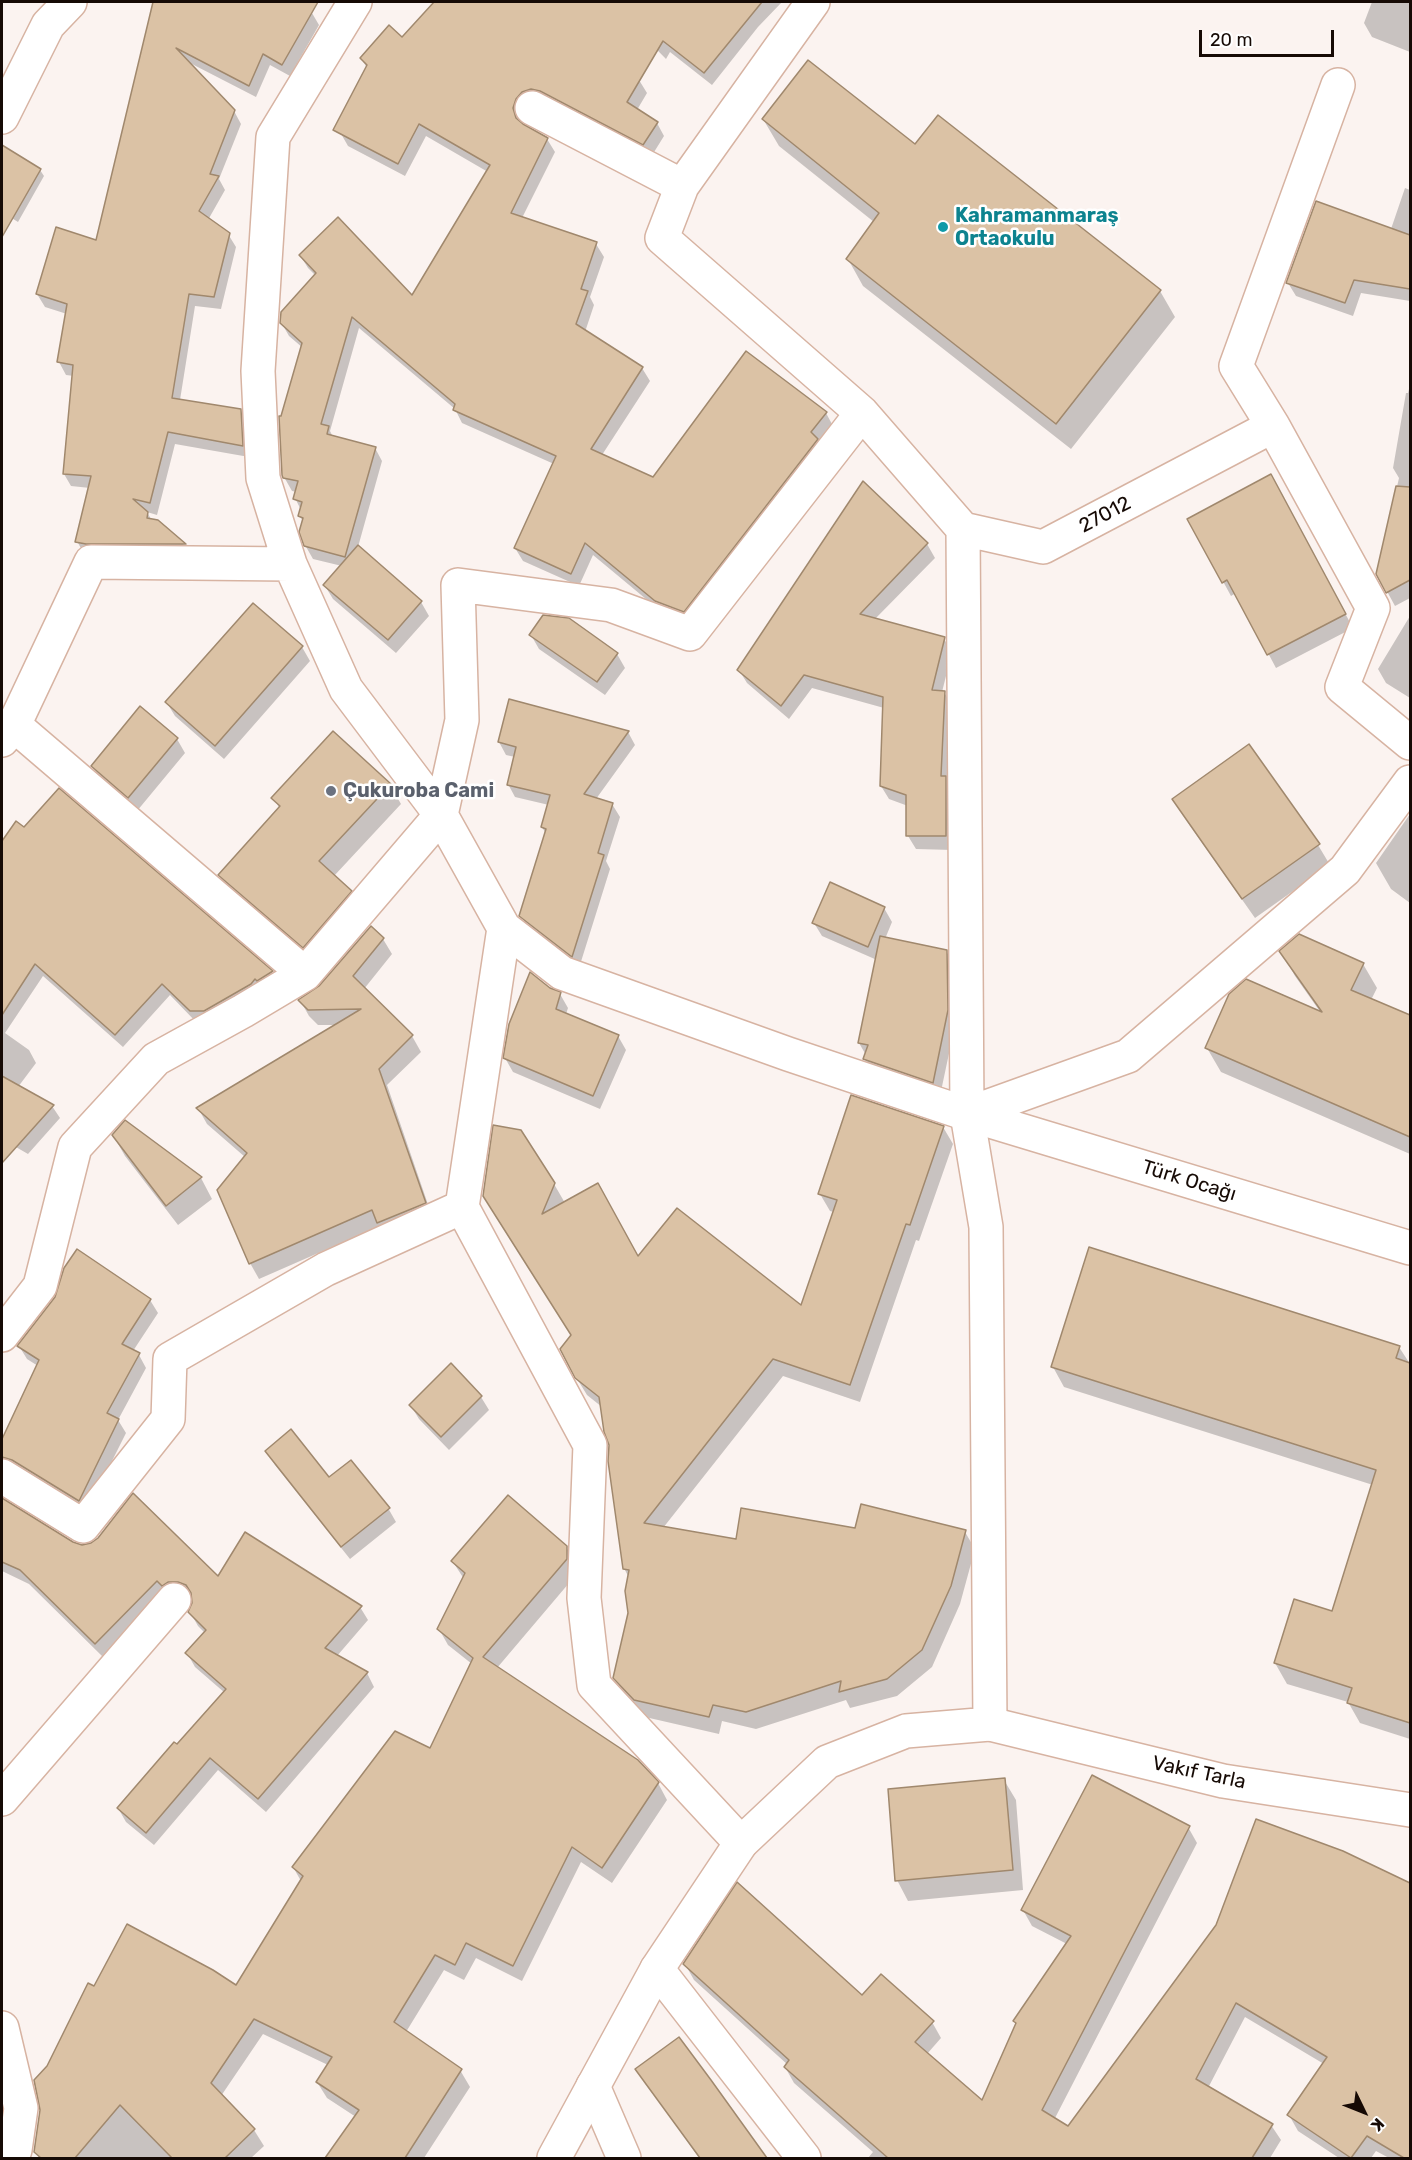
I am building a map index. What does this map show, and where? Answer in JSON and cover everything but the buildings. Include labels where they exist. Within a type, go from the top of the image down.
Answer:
[{"type":"street","points":[[2,117],[48,25],[70,2]]},
{"type":"street","points":[[355,2],[273,136],[258,371],[263,478],[290,564],[346,689],[441,816],[504,928],[462,1207],[590,1445],[584,1598],[594,1685],[741,1843]]},
{"type":"street","points":[[813,2],[682,186],[662,238],[862,413],[963,529],[968,1114],[986,1227],[990,1724]]},
{"type":"street","points":[[1338,85],[1236,366],[1273,426],[1373,608],[1341,687],[1410,743]]},
{"type":"street","points":[[532,108],[682,186]]},
{"type":"street","points":[[2,1335],[40,1286],[75,1147],[156,1059],[305,974],[441,816],[462,720],[458,585],[611,605],[690,634],[862,413]]},
{"type":"street","name":"27012","points":[[963,529],[1043,547],[1273,426]]},
{"type":"street","points":[[290,564],[91,562],[8,733],[305,974]]},
{"type":"street","points":[[968,1114],[1128,1056],[1345,870],[1410,782]]},
{"type":"street","name":"Türk Ocağı","points":[[504,928],[562,973],[788,1054],[968,1114],[1410,1248]]},
{"type":"street","points":[[2,1476],[83,1526],[168,1419],[170,1359],[326,1269],[462,1207]]},
{"type":"street","points":[[2,1799],[174,1600]]},
{"type":"street","name":"Vakıf Tarla","points":[[554,2158],[657,1969],[741,1843],[827,1762],[906,1731],[990,1724],[1223,1781],[1410,1810]]},
{"type":"street","points":[[657,1969],[804,2158]]},
{"type":"street","points":[[2,2028],[21,2108],[15,2150],[10,2158]]},
{"type":"street","points":[[592,2086],[624,2158]]},
{"type":"place","name":"Kahramanmaraş Ortaokulu","points":[[943,227]]},
{"type":"place","name":"Çukuroba Cami","points":[[331,791]]}]
